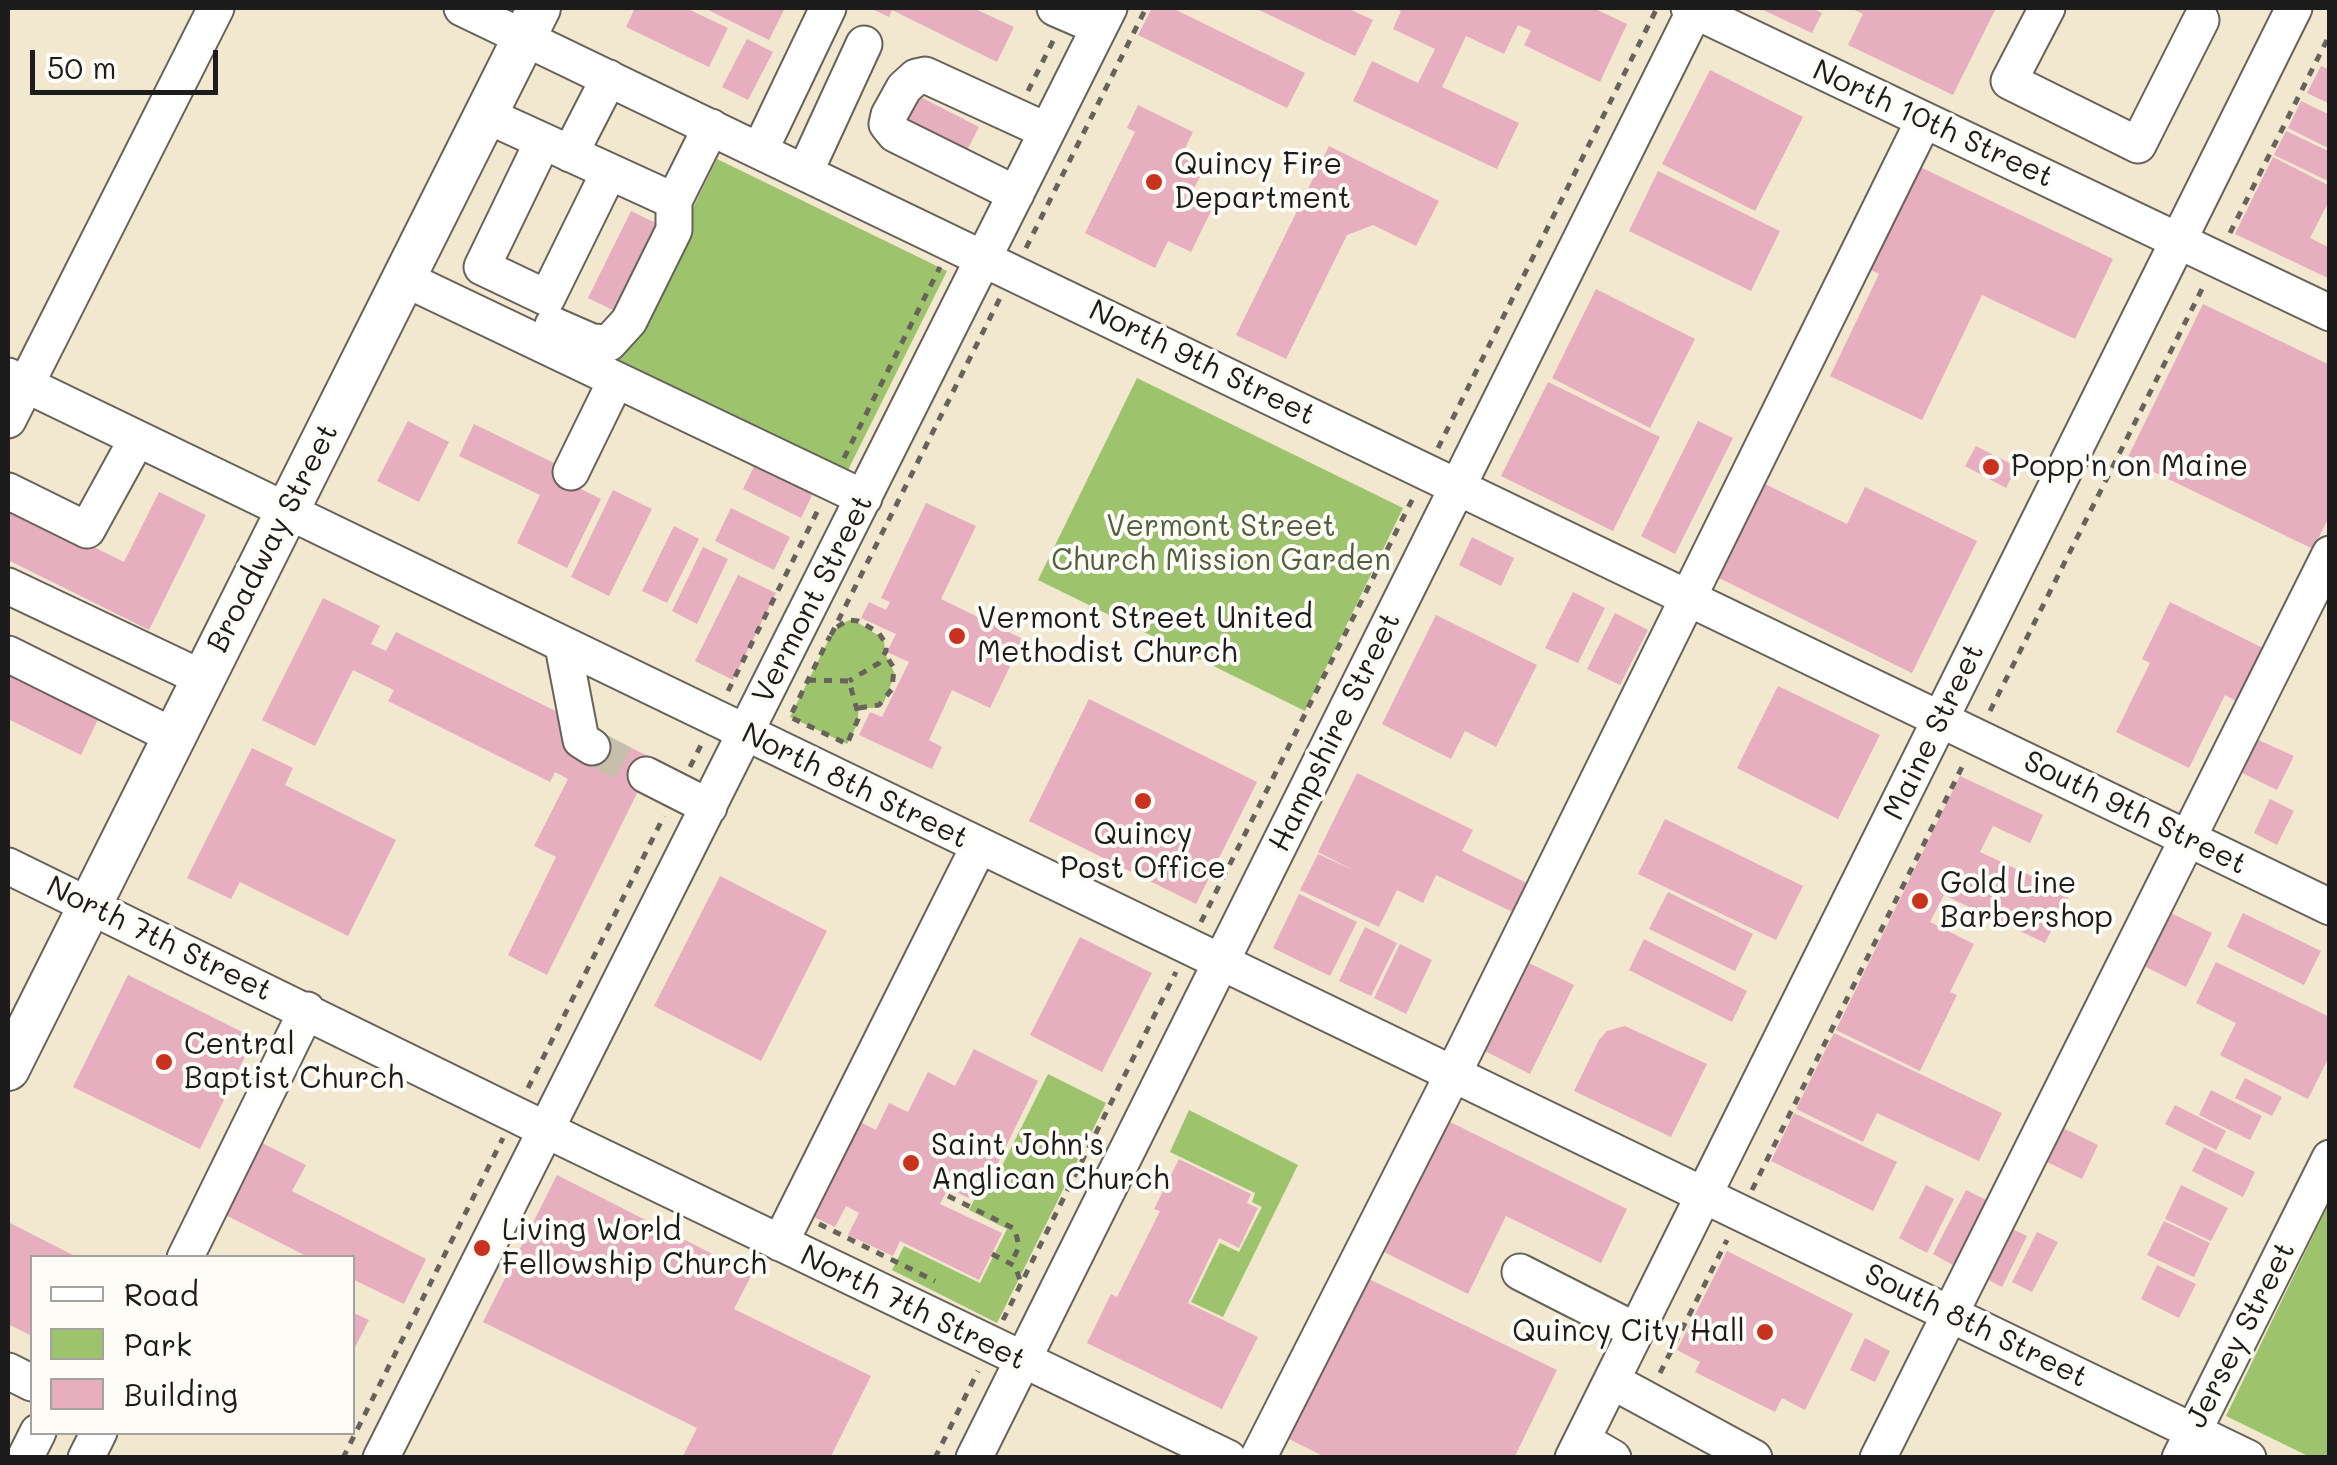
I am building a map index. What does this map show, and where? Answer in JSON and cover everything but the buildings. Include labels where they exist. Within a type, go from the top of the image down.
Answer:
[{"type":"main road","name":"Broadway Street","points":[[8,1068],[532,22]]},
{"type":"street","points":[[8,420],[16,380],[216,8]]},
{"type":"street","name":"North 9th Street","points":[[462,8],[532,22],[609,78],[1940,719]]},
{"type":"street","points":[[760,150],[828,8]]},
{"type":"street","points":[[1055,8],[1104,18]]},
{"type":"street","name":"Hampshire Street","points":[[974,1458],[1205,954],[1441,479],[1693,8]]},
{"type":"street","name":"North 10th Street","points":[[1693,8],[2330,313]]},
{"type":"street","points":[[2046,8],[2009,81],[2138,145],[2201,20]]},
{"type":"street","name":"Maine Street","points":[[1577,1449],[2294,8]]},
{"type":"street","name":"Vermont Street","points":[[381,1458],[864,498],[999,265],[1016,194],[1104,18]]},
{"type":"street","points":[[805,172],[864,44]]},
{"type":"street","points":[[1016,194],[896,134],[888,124],[889,115],[904,88],[916,77],[925,75],[1047,132]]},
{"type":"street","points":[[609,78],[557,148],[482,267],[547,298],[609,172]]},
{"type":"street","points":[[486,115],[674,202]]},
{"type":"street","points":[[1258,1458],[1453,1074],[1924,120]]},
{"type":"street","points":[[497,274],[504,300],[592,342],[609,343],[629,321],[674,230],[674,202],[711,127]]},
{"type":"street","points":[[403,278],[864,498]]},
{"type":"street","name":"North 8th Street","points":[[16,380],[1704,1195]]},
{"type":"street","points":[[572,472],[616,380]]},
{"type":"street","points":[[8,490],[86,530],[137,439]]},
{"type":"street","points":[[1878,1458],[2330,554]]},
{"type":"street","points":[[8,586],[202,678]]},
{"type":"street","points":[[563,646],[581,740],[592,747]]},
{"type":"street","points":[[8,654],[173,736]]},
{"type":"street","name":"South 9th Street","points":[[1940,719],[2330,908]]},
{"type":"street","points":[[646,775],[709,807]]},
{"type":"street","points":[[787,1228],[980,846]]},
{"type":"street","name":"North 7th Street","points":[[9,871],[89,905],[307,1010],[545,1130],[787,1228],[994,1328],[1022,1360],[1228,1458]]},
{"type":"street","points":[[186,1255],[307,1010]]},
{"type":"street","name":"Jersey Street","points":[[2186,1444],[2330,1158]]},
{"type":"street","name":"South 8th Street","points":[[1704,1195],[1950,1313],[2186,1444],[2248,1458]]},
{"type":"street","points":[[1520,1272],[1636,1331]]},
{"type":"street","points":[[1612,1381],[1754,1458]]},
{"type":"street","points":[[25,1458],[36,1435]]},
{"type":"street","points":[[86,1458],[98,1435]]},
{"type":"street","points":[[1577,1449],[1612,1458]]},
{"type":"path","points":[[849,681],[859,708],[846,744],[790,717],[999,265],[1146,8]]},
{"type":"path","points":[[994,1328],[1205,954],[1441,479],[1657,8]]},
{"type":"path","points":[[831,635],[852,619],[884,638],[884,654],[894,668],[892,688],[879,706],[859,708]]},
{"type":"path","points":[[808,680],[849,681],[871,670],[884,654]]},
{"type":"path","points":[[948,1196],[1015,1229],[1019,1246],[1012,1263]]},
{"type":"path","points":[[787,1228],[937,1282]]},
{"type":"path","points":[[935,1458],[994,1328],[1014,1297],[1020,1275],[1012,1263],[992,1254]]},
{"type":"green space","points":[[717,159],[947,271],[843,480],[614,368]]},
{"type":"green space","name":"Vermont Street Church Mission Garden","points":[[1137,378],[1403,508],[1305,711],[1038,580]]},
{"type":"green space","points":[[852,619],[884,639],[885,654],[895,674],[884,702],[874,708],[859,708],[857,725],[847,744],[790,717],[831,635]]},
{"type":"green space","points":[[1048,1074],[1106,1103],[997,1323],[892,1270],[904,1246],[980,1283],[1007,1229],[969,1210],[990,1168],[999,1172]]},
{"type":"green space","points":[[1189,1110],[1298,1165],[1223,1317],[1191,1302],[1220,1243],[1239,1252],[1262,1207],[1252,1202],[1255,1193],[1170,1152]]},
{"type":"green space","points":[[2329,1203],[2329,1457],[2310,1457],[2226,1416]]},
{"type":"tunnel","points":[[592,747],[646,775]]},
{"type":"place","name":"Quincy Fire Department","points":[[1154,182]]},
{"type":"place","name":"Popp'n on Maine","points":[[1991,467]]},
{"type":"place","name":"Vermont Street United Methodist Church","points":[[957,636]]},
{"type":"place","name":"Quincy Post Office","points":[[1143,801]]},
{"type":"place","name":"Gold Line Barbershop","points":[[1920,901]]},
{"type":"place","name":"Central Baptist Church","points":[[164,1062]]},
{"type":"place","name":"Saint John's Anglican Church","points":[[911,1163]]},
{"type":"place","name":"Living World Fellowship Church","points":[[482,1248]]},
{"type":"place","name":"Quincy City Hall","points":[[1765,1332]]}]
